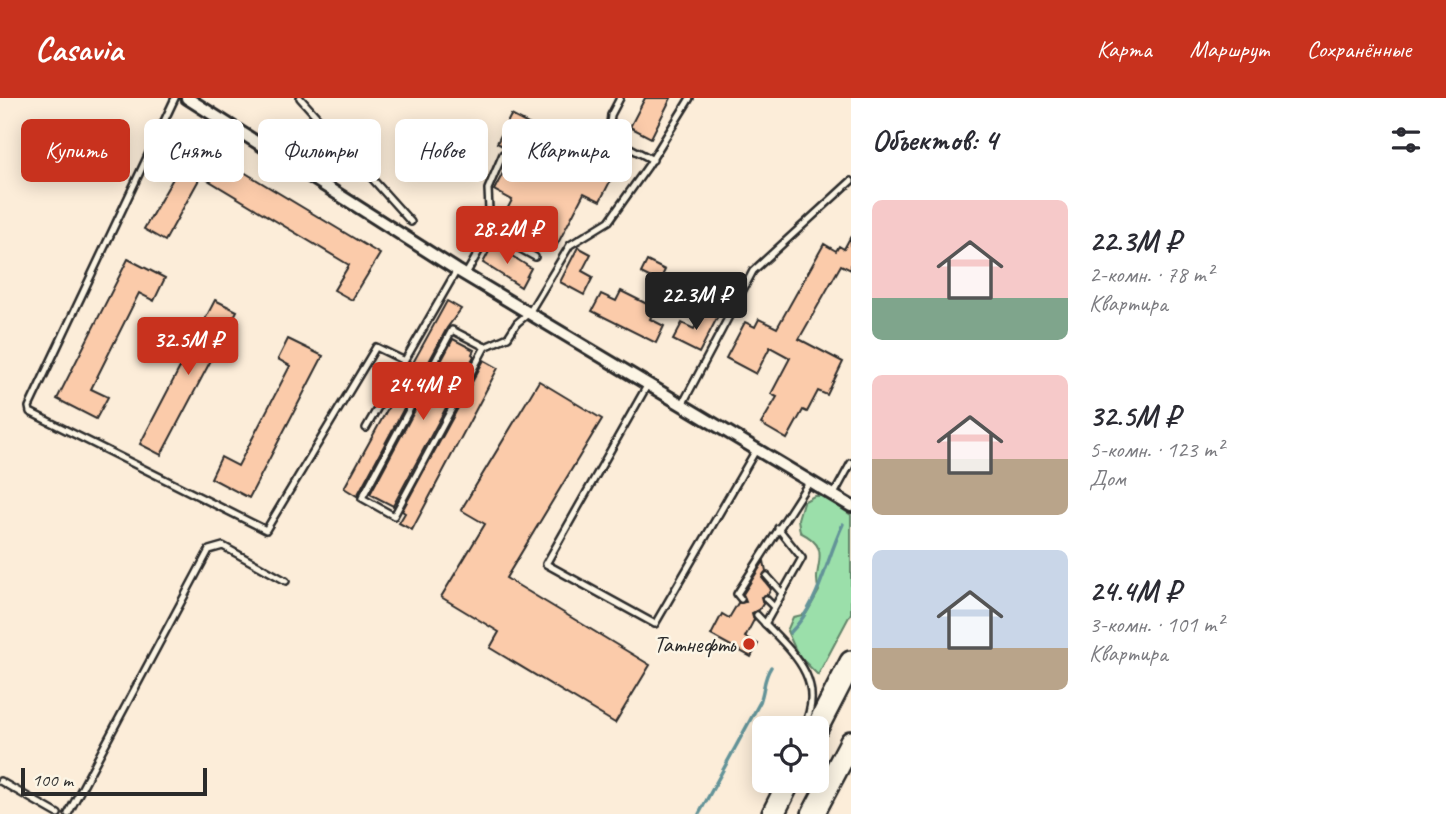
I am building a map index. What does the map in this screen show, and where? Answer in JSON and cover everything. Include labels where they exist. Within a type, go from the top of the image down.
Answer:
[{"type":"highway","points":[[823,716],[851,662]]},
{"type":"highway","points":[[813,814],[838,773],[851,742]]},
{"type":"highway","points":[[773,814],[784,793]]},
{"type":"street","points":[[187,98],[462,272],[851,506]]},
{"type":"lane","points":[[175,98],[29,407],[30,412],[266,530],[376,346],[403,360]]},
{"type":"lane","points":[[300,98],[411,222]]},
{"type":"lane","points":[[620,98],[611,115],[609,133],[615,140],[653,160]]},
{"type":"lane","points":[[485,347],[452,330],[362,498],[394,516],[485,347],[508,337],[517,323],[529,313],[570,246],[609,222],[653,160],[690,98]]},
{"type":"lane","points":[[366,428],[403,360],[490,232],[488,189],[502,156]]},
{"type":"lane","points":[[682,405],[753,271],[851,181]]},
{"type":"lane","points":[[490,232],[535,257]]},
{"type":"lane","points":[[648,384],[546,564],[655,624],[756,450]]},
{"type":"lane","points":[[833,496],[851,463]]},
{"type":"lane","points":[[741,599],[737,594],[809,482]]},
{"type":"lane","points":[[765,624],[802,558],[778,528]]},
{"type":"lane","points":[[68,814],[209,550],[223,547],[286,581]]},
{"type":"lane","points":[[768,576],[782,593]]},
{"type":"lane","points":[[766,599],[774,607]]},
{"type":"lane","points":[[757,615],[809,677],[812,711],[809,716]]},
{"type":"lane","points":[[0,781],[58,814]]},
{"type":"green space","points":[[814,496],[823,496],[851,515],[851,613],[818,675],[798,655],[787,631],[793,617],[806,614],[819,591],[817,574],[820,559],[817,545],[800,532],[798,519],[803,502]]},
{"type":"building","points":[[645,98],[671,98],[651,138],[632,128]]},
{"type":"building","points":[[502,133],[502,146],[497,143]]},
{"type":"building","points":[[244,172],[380,254],[352,300],[334,290],[349,265],[211,182],[244,182]]},
{"type":"building","points":[[502,175],[502,182],[610,182],[600,201],[584,193],[555,249],[501,221],[512,200],[494,190]]},
{"type":"building","points":[[171,182],[198,182],[165,241],[144,229]]},
{"type":"building","points":[[851,236],[851,270],[841,265],[799,339],[843,362],[827,395],[818,391],[807,412],[803,410],[787,439],[761,424],[777,397],[771,394],[790,358],[770,347],[756,374],[726,358],[745,322],[755,327],[759,319],[777,328],[824,244],[836,251],[839,246],[844,249]]},
{"type":"building","points":[[493,244],[531,268],[521,287],[483,263]]},
{"type":"building","points":[[578,247],[591,254],[582,271],[593,277],[584,295],[560,282]]},
{"type":"building","points":[[128,259],[165,278],[154,301],[139,293],[91,389],[108,397],[96,419],[57,399]]},
{"type":"building","points":[[647,261],[665,270],[659,282],[641,273]]},
{"type":"building","points":[[621,291],[655,308],[650,319],[664,326],[656,343],[592,311],[601,294],[616,301]]},
{"type":"building","points":[[215,300],[237,311],[161,455],[140,444]]},
{"type":"building","points":[[447,301],[461,309],[447,328],[357,496],[344,488]]},
{"type":"building","points":[[704,310],[718,316],[699,353],[673,340],[682,323],[694,329]]},
{"type":"building","points":[[288,339],[323,356],[249,498],[211,478],[221,457],[238,466],[290,366],[278,359]]},
{"type":"building","points":[[453,339],[474,350],[474,356],[393,506],[370,494]]},
{"type":"building","points":[[484,360],[498,368],[412,530],[399,523],[405,513],[402,511]]},
{"type":"building","points":[[539,381],[602,419],[506,578],[650,665],[615,723],[490,648],[499,632],[441,597],[485,524],[461,510]]},
{"type":"building","points":[[764,561],[766,571],[762,578],[771,589],[761,597],[763,604],[759,610],[752,613],[754,620],[745,637],[758,644],[751,657],[711,635],[722,614],[729,618],[738,603],[746,602],[743,594]]},
{"type":"waterway","points":[[790,633],[815,595],[843,524]]},
{"type":"waterway","points":[[699,814],[760,702],[771,667]]},
{"type":"place","name":"Татнефть","points":[[749,644]]}]
